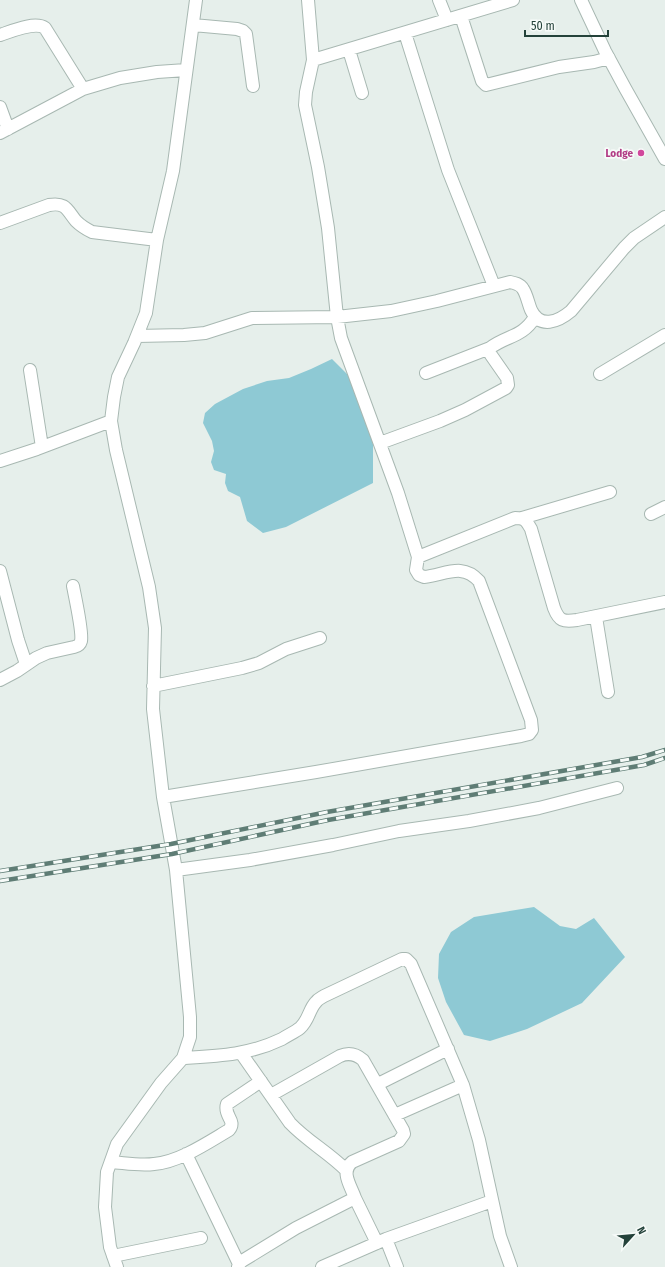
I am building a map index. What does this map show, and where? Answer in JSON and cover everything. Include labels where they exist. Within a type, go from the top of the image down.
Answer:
[{"type":"street","points":[[196,0],[172,171],[157,240],[146,313],[118,377],[111,421],[116,450],[149,586],[155,628],[153,709],[163,797],[176,870],[190,1017],[190,1037],[183,1058],[161,1083],[117,1144],[107,1172],[104,1207],[110,1247],[115,1262],[201,1238]]},
{"type":"street","points":[[163,797],[324,771],[529,734],[532,730],[531,720],[479,581],[474,575],[466,571],[457,570],[424,576],[420,575],[416,570],[418,557],[398,494],[341,338],[337,317],[328,228],[306,105],[306,92],[314,60],[308,0]]},
{"type":"street","points":[[439,0],[447,20]]},
{"type":"street","points":[[314,60],[513,0]]},
{"type":"street","points":[[581,0],[608,58],[665,159]]},
{"type":"street","points":[[461,16],[482,81],[486,85],[559,67],[594,62],[608,58]]},
{"type":"street","points":[[0,35],[41,25],[45,28],[82,89]]},
{"type":"street","points":[[193,25],[237,29],[246,34],[252,86]]},
{"type":"street","points":[[405,33],[448,170],[494,286]]},
{"type":"street","points":[[349,50],[362,94]]},
{"type":"street","points":[[0,107],[4,131],[82,89],[120,78],[157,72],[186,70]]},
{"type":"street","points":[[0,223],[55,204],[62,205],[69,210],[76,222],[92,232],[157,240]]},
{"type":"street","points":[[137,336],[184,335],[205,332],[252,318],[337,317],[391,311],[510,282],[517,283],[523,288],[535,316],[542,321],[548,322],[564,317],[571,311],[624,248],[634,238],[665,217]]},
{"type":"street","points":[[426,373],[490,348],[518,334],[526,328],[535,316]]},
{"type":"street","points":[[600,374],[665,335]]},
{"type":"street","points":[[380,443],[440,421],[465,410],[506,388],[508,385],[507,378],[491,355],[489,351],[490,348]]},
{"type":"street","points":[[30,370],[42,447]]},
{"type":"street","points":[[0,461],[111,421]]},
{"type":"street","points":[[418,557],[515,518],[522,518],[610,492]]},
{"type":"street","points":[[651,514],[665,507]]},
{"type":"street","points":[[522,518],[527,521],[531,529],[554,608],[562,620],[569,621],[596,617],[665,602]]},
{"type":"street","points":[[0,571],[18,640],[26,664]]},
{"type":"street","points":[[0,680],[47,653],[78,646],[81,642],[81,633],[73,586]]},
{"type":"street","points":[[596,617],[608,692]]},
{"type":"street","points":[[153,686],[242,668],[259,663],[286,649],[320,638]]},
{"type":"street","points":[[176,870],[250,860],[399,831],[470,821],[539,808],[617,788]]},
{"type":"street","points":[[183,1058],[229,1055],[260,1048],[301,1028],[307,1021],[316,1001],[324,996],[402,959],[406,959],[411,964],[463,1085],[479,1140],[500,1236],[511,1267]]},
{"type":"street","points":[[378,1084],[448,1049]]},
{"type":"street","points":[[241,1053],[290,1123],[300,1133],[335,1159],[346,1170]]},
{"type":"street","points":[[271,1095],[345,1054],[352,1053],[364,1060],[404,1134],[403,1138],[399,1141],[352,1162],[348,1165],[346,1170],[355,1198],[397,1267]]},
{"type":"street","points":[[111,1162],[155,1164],[169,1161],[207,1143],[229,1130],[232,1123],[226,1112],[227,1104],[260,1081]]},
{"type":"street","points":[[395,1115],[463,1085]]},
{"type":"street","points":[[186,1154],[239,1266],[296,1228],[355,1198]]},
{"type":"street","points":[[322,1267],[382,1241],[492,1201]]},
{"type":"water","points":[[332,359],[348,375],[365,413],[373,444],[373,483],[286,527],[263,533],[247,521],[240,497],[228,491],[225,483],[226,474],[214,470],[211,462],[214,451],[212,441],[203,423],[205,413],[215,404],[243,389],[267,381],[289,378]]},
{"type":"water","points":[[534,907],[560,926],[576,929],[594,918],[625,957],[582,1003],[527,1029],[490,1041],[464,1035],[446,1002],[438,978],[439,954],[451,932],[474,917]]},
{"type":"railway","points":[[0,871],[171,844],[327,812],[642,757],[665,750]]},
{"type":"railway","points":[[0,881],[172,854],[328,820],[644,765],[665,758]]},
{"type":"place","name":"Lodge","points":[[641,153]]}]
